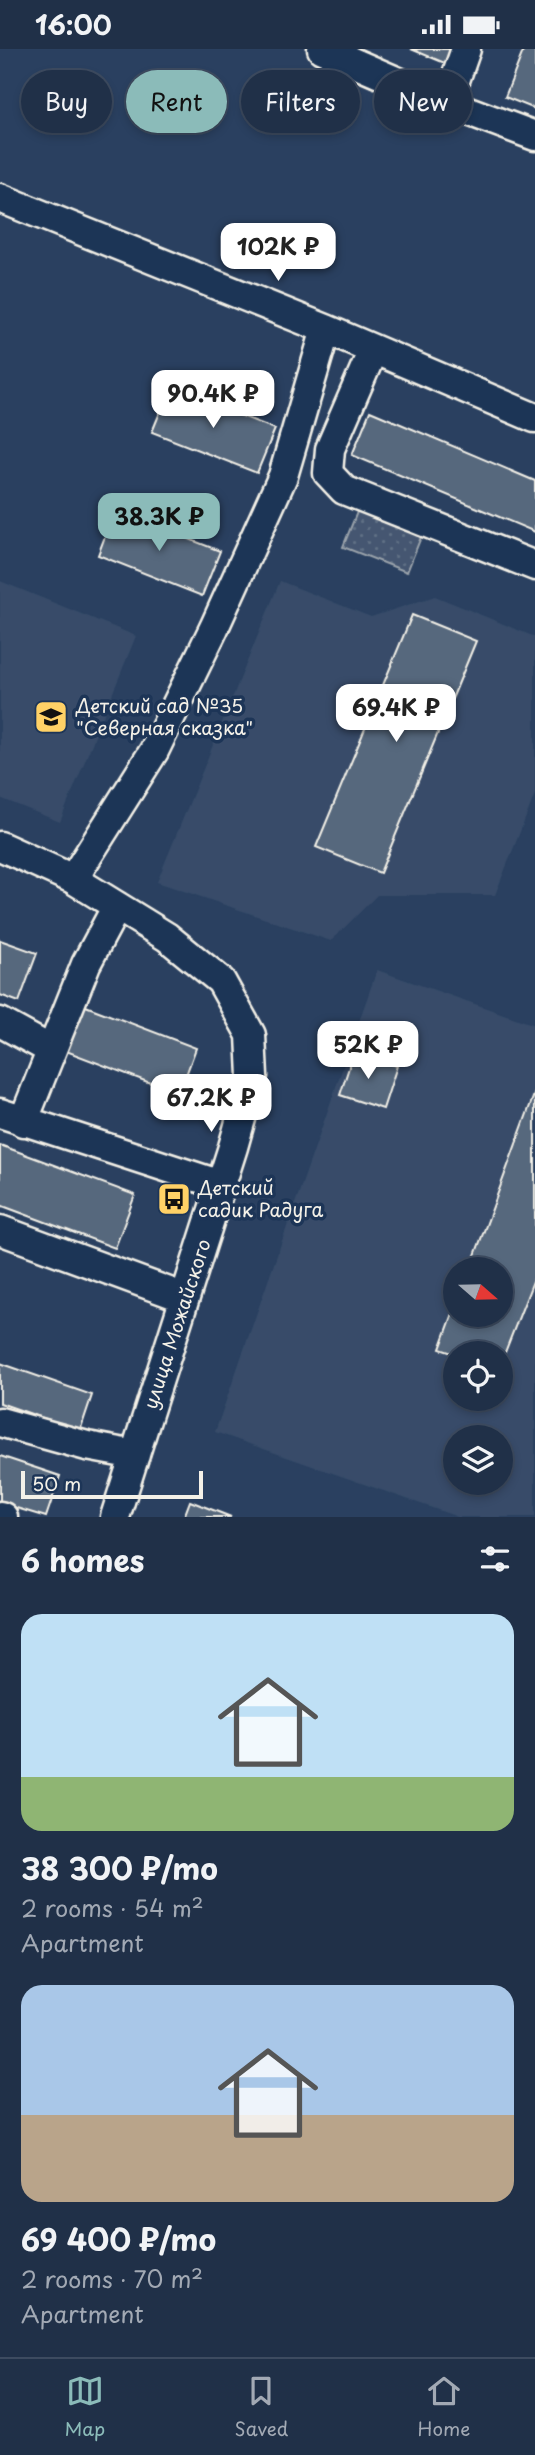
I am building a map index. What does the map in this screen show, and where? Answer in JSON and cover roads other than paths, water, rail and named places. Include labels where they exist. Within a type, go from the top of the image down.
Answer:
[{"type":"street","points":[[323,49],[374,71]]},
{"type":"street","points":[[459,70],[466,49]]},
{"type":"street","points":[[472,112],[535,136]]},
{"type":"street","points":[[0,198],[326,329],[535,418]]},
{"type":"street","points":[[73,879],[154,751],[214,628],[283,476],[326,329]]},
{"type":"street","points":[[373,349],[330,449],[328,473],[344,490],[535,566]]},
{"type":"street","name":"улица Можайского","points":[[0,846],[73,879],[167,937],[221,981],[251,1035],[253,1076],[115,1517]]},
{"type":"street","points":[[117,906],[86,964],[51,1050],[12,1117],[221,1185]]},
{"type":"street","points":[[0,1021],[51,1050]]},
{"type":"street","points":[[0,1230],[185,1298]]},
{"type":"street","points":[[0,1422],[87,1446],[135,1455]]},
{"type":"place","name":"Детский сад №35 \"Северная сказка\"","points":[[51,717]]},
{"type":"place","name":"Детский садик Радуга","points":[[174,1199]]}]
